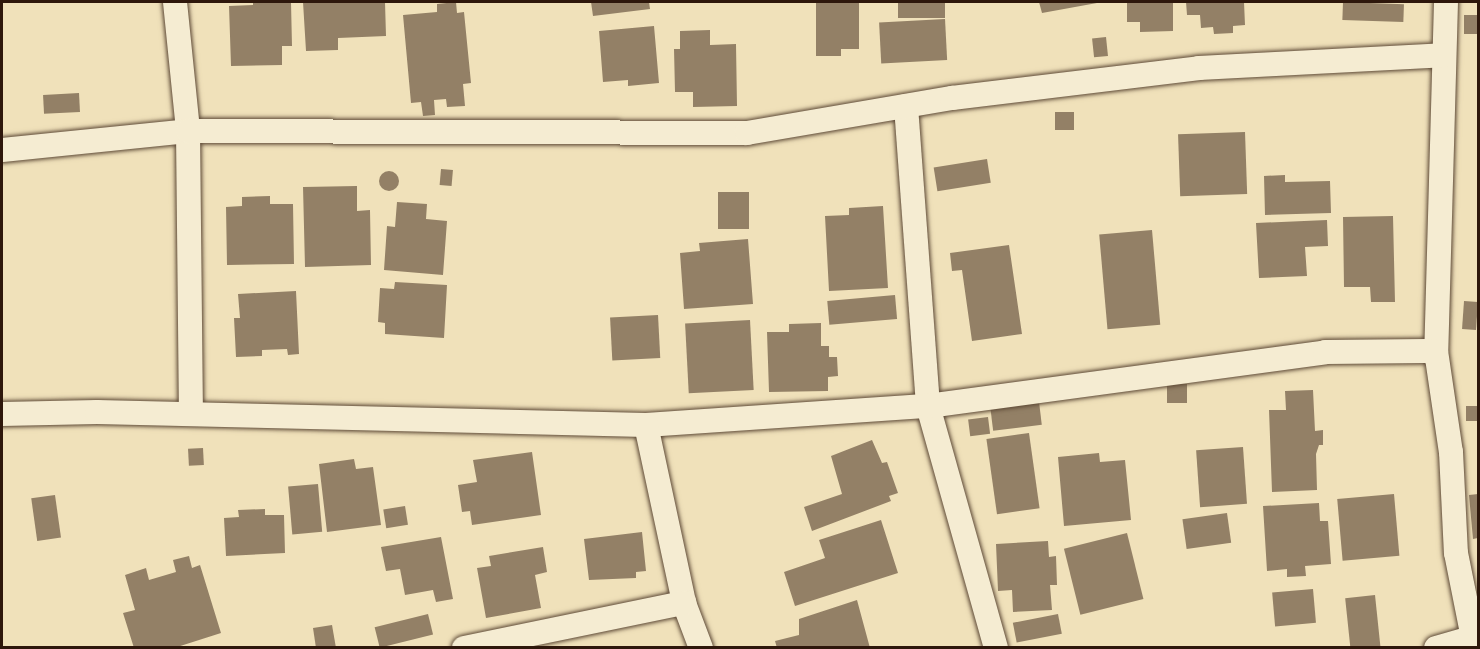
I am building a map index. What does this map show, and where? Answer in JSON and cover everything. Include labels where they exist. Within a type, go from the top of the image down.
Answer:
[{"type":"street","points":[[174,2],[188,131],[191,414]]},
{"type":"street","points":[[1436,648],[1474,643],[1456,553],[1451,452],[1436,351],[1446,2]]},
{"type":"street","points":[[2,150],[188,131],[747,133],[906,106],[1199,68],[1443,55]]},
{"type":"street","points":[[906,106],[928,406],[996,648]]},
{"type":"street","points":[[2,414],[191,414],[646,425],[928,406],[1325,352],[1436,351]]},
{"type":"street","points":[[646,425],[684,603],[701,648]]},
{"type":"street","points":[[464,648],[514,634],[684,603]]},
{"type":"building","points":[[253,2],[291,2],[292,46],[282,46],[282,65],[231,66],[229,6],[253,5]]},
{"type":"building","points":[[303,2],[385,2],[386,36],[338,38],[338,50],[306,51]]},
{"type":"building","points":[[456,2],[457,13],[464,12],[471,83],[463,84],[465,106],[447,107],[446,99],[434,100],[435,115],[423,116],[421,102],[411,103],[403,15],[437,12],[437,4]]},
{"type":"building","points":[[591,2],[649,2],[650,9],[593,16]]},
{"type":"building","points":[[816,2],[859,2],[859,49],[841,49],[841,56],[816,56]]},
{"type":"building","points":[[898,2],[945,2],[945,18],[898,18]]},
{"type":"building","points":[[1039,2],[1097,2],[1097,3],[1042,13]]},
{"type":"building","points":[[1127,2],[1173,2],[1173,31],[1140,32],[1140,22],[1127,22]]},
{"type":"building","points":[[1186,2],[1244,2],[1245,25],[1233,26],[1233,33],[1214,34],[1213,27],[1201,28],[1200,15],[1187,15]]},
{"type":"building","points":[[1343,2],[1404,4],[1403,22],[1342,20]]},
{"type":"building","points":[[1464,15],[1478,15],[1478,34],[1464,34]]},
{"type":"building","points":[[945,19],[947,60],[881,63],[879,22]]},
{"type":"building","points":[[654,26],[659,83],[628,86],[628,80],[603,82],[599,31]]},
{"type":"building","points":[[710,30],[710,45],[736,44],[737,106],[693,107],[693,92],[675,92],[674,49],[680,49],[680,31]]},
{"type":"building","points":[[1106,37],[1108,56],[1094,57],[1092,38]]},
{"type":"building","points":[[79,93],[80,112],[44,114],[43,95]]},
{"type":"building","points":[[1055,112],[1074,112],[1074,130],[1055,130]]},
{"type":"building","points":[[1245,132],[1247,194],[1180,196],[1178,134]]},
{"type":"building","points":[[987,159],[991,183],[937,191],[934,167]]},
{"type":"building","points":[[441,169],[453,170],[452,186],[440,185]]},
{"type":"building","points":[[389,171],[396,174],[399,181],[396,188],[389,191],[382,188],[379,181],[382,174]]},
{"type":"building","points":[[1285,175],[1285,182],[1330,181],[1331,213],[1265,215],[1264,176]]},
{"type":"building","points":[[357,186],[357,211],[370,210],[371,265],[305,267],[303,187]]},
{"type":"building","points":[[718,192],[749,192],[749,229],[718,229]]},
{"type":"building","points":[[270,196],[270,204],[293,204],[294,264],[227,265],[226,207],[242,206],[242,197]]},
{"type":"building","points":[[397,202],[427,204],[426,219],[447,221],[443,275],[384,270],[387,226],[395,227]]},
{"type":"building","points":[[883,206],[888,288],[829,291],[825,216],[849,215],[849,208]]},
{"type":"building","points":[[1393,216],[1395,302],[1371,302],[1370,287],[1344,287],[1343,217]]},
{"type":"building","points":[[1327,220],[1328,246],[1305,247],[1307,276],[1259,278],[1256,223]]},
{"type":"building","points":[[1152,230],[1160,325],[1107,329],[1099,235]]},
{"type":"building","points":[[748,239],[753,304],[684,309],[680,253],[700,251],[699,243]]},
{"type":"building","points":[[1009,245],[1022,334],[972,341],[962,270],[952,271],[950,253]]},
{"type":"building","points":[[395,282],[447,285],[444,338],[385,334],[385,323],[378,322],[380,288],[394,289]]},
{"type":"building","points":[[296,291],[299,354],[288,355],[287,349],[262,350],[262,356],[236,357],[234,318],[240,318],[238,294]]},
{"type":"building","points":[[895,295],[897,319],[829,325],[827,301]]},
{"type":"building","points":[[1464,301],[1478,302],[1476,330],[1462,329]]},
{"type":"building","points":[[658,315],[660,358],[612,360],[610,318]]},
{"type":"building","points":[[750,320],[754,390],[689,393],[685,323]]},
{"type":"building","points":[[821,323],[821,346],[829,346],[829,357],[837,357],[838,376],[828,377],[828,391],[769,392],[767,332],[789,332],[789,324]]},
{"type":"building","points":[[1167,384],[1187,384],[1187,403],[1167,403]]},
{"type":"building","points":[[1313,390],[1315,431],[1323,430],[1323,445],[1319,445],[1316,454],[1317,490],[1272,492],[1269,410],[1286,410],[1285,391]]},
{"type":"building","points":[[1039,402],[1042,425],[993,431],[990,408]]},
{"type":"building","points":[[1466,406],[1478,406],[1478,421],[1466,421]]},
{"type":"building","points":[[988,417],[990,434],[970,436],[968,419]]},
{"type":"building","points":[[1029,433],[1040,508],[997,514],[986,439]]},
{"type":"building","points":[[872,440],[882,463],[887,462],[898,493],[889,496],[891,501],[812,531],[804,507],[842,494],[831,456]]},
{"type":"building","points":[[1243,447],[1247,504],[1200,507],[1196,450]]},
{"type":"building","points":[[203,448],[204,465],[189,466],[188,449]]},
{"type":"building","points":[[532,452],[541,515],[472,525],[470,511],[462,512],[458,485],[477,482],[473,460]]},
{"type":"building","points":[[1099,453],[1100,462],[1125,460],[1131,520],[1064,526],[1058,457]]},
{"type":"building","points":[[354,459],[356,469],[373,467],[381,525],[327,532],[319,464]]},
{"type":"building","points":[[318,484],[322,532],[292,534],[288,487]]},
{"type":"building","points":[[1394,494],[1399,556],[1343,561],[1337,499]]},
{"type":"building","points":[[1478,494],[1478,538],[1473,539],[1469,495]]},
{"type":"building","points":[[55,495],[61,538],[37,541],[31,498]]},
{"type":"building","points":[[1319,503],[1320,521],[1328,521],[1331,564],[1305,566],[1306,576],[1287,577],[1287,569],[1267,571],[1263,506]]},
{"type":"building","points":[[405,506],[408,525],[386,528],[383,509]]},
{"type":"building","points":[[265,509],[265,515],[284,515],[285,553],[226,556],[224,518],[239,517],[238,510]]},
{"type":"building","points":[[1227,513],[1231,543],[1187,549],[1182,519]]},
{"type":"building","points":[[881,520],[898,573],[795,606],[784,572],[825,558],[819,540]]},
{"type":"building","points":[[642,532],[646,571],[636,572],[636,578],[589,580],[584,539]]},
{"type":"building","points":[[1127,533],[1143,599],[1080,615],[1064,549]]},
{"type":"building","points":[[441,537],[453,599],[436,602],[433,590],[405,595],[400,569],[386,571],[381,547]]},
{"type":"building","points":[[1048,541],[1049,557],[1056,556],[1057,585],[1050,585],[1052,610],[1013,612],[1012,590],[998,591],[996,544]]},
{"type":"building","points":[[543,547],[547,572],[535,575],[541,608],[486,618],[477,568],[491,566],[489,556]]},
{"type":"building","points":[[189,556],[192,568],[200,565],[221,633],[174,648],[134,648],[123,613],[135,610],[125,575],[146,568],[149,580],[176,572],[173,560]]},
{"type":"building","points":[[1313,589],[1316,623],[1275,626],[1272,593]]},
{"type":"building","points":[[1375,595],[1381,648],[1350,648],[1345,598]]},
{"type":"building","points":[[857,600],[870,648],[777,648],[775,641],[799,635],[799,619]]},
{"type":"building","points":[[428,614],[433,634],[380,648],[375,627]]},
{"type":"building","points":[[1058,614],[1062,634],[1017,642],[1013,623]]},
{"type":"building","points":[[332,625],[336,648],[316,648],[313,628]]}]
